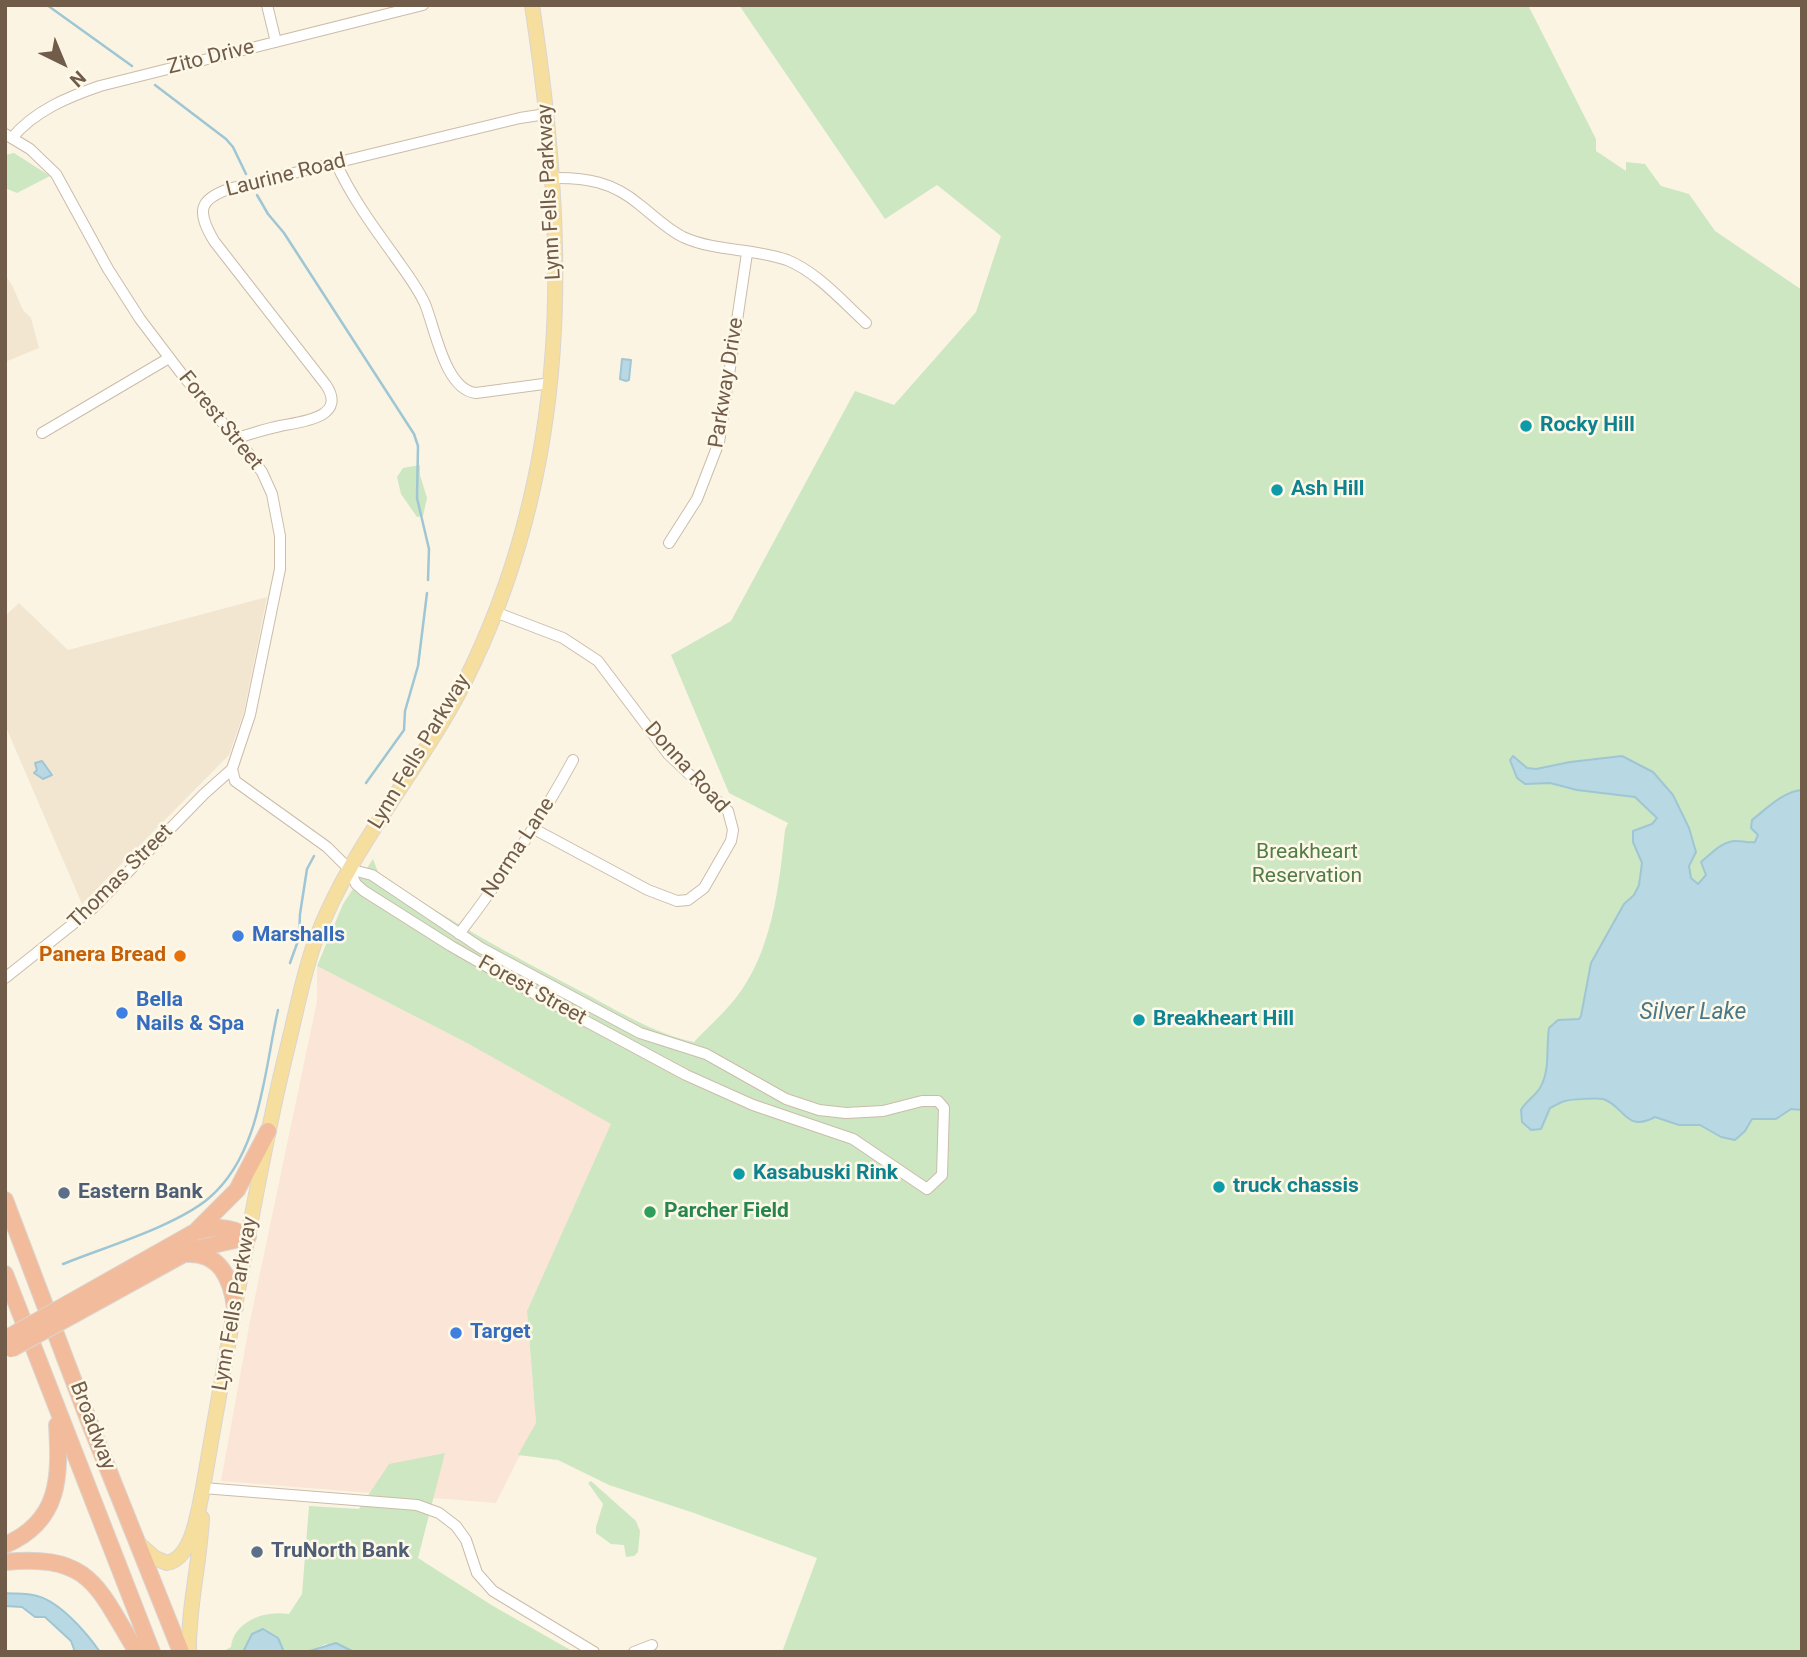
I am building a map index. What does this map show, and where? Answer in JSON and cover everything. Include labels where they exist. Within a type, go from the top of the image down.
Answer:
[{"type":"highway","points":[[7,1345],[71,1309],[193,1233],[237,1190],[268,1131]]},
{"type":"highway","name":"Broadway","points":[[5,1200],[181,1652]]},
{"type":"highway","points":[[193,1233],[208,1228],[225,1227],[248,1237]]},
{"type":"highway","points":[[71,1309],[201,1246],[248,1237]]},
{"type":"highway","points":[[181,1255],[200,1254],[219,1265],[231,1284],[235,1307]]},
{"type":"highway","name":"Broadway","points":[[5,1274],[152,1652]]},
{"type":"highway","points":[[5,1545],[33,1527],[44,1514],[52,1497],[59,1467],[56,1408]]},
{"type":"highway","points":[[5,1562],[50,1561],[80,1572],[103,1593],[137,1652]]},
{"type":"main road","name":"Lynn Fells Parkway","points":[[137,1543],[155,1559],[163,1562],[180,1558],[188,1545],[203,1488],[268,1131],[308,964],[323,922],[349,869],[452,704],[495,612],[523,533],[545,437],[556,288],[547,114],[532,5]]},
{"type":"main road","name":"Lynn Fells Parkway","points":[[189,1652],[190,1614],[200,1550],[203,1488]]},
{"type":"street","points":[[267,5],[276,42]]},
{"type":"street","name":"Zito Drive","points":[[9,136],[40,113],[84,91],[423,5]]},
{"type":"street","name":"Laurine Road","points":[[236,438],[318,418],[330,405],[331,396],[326,385],[214,242],[203,220],[204,205],[208,198],[224,190],[520,118],[547,114]]},
{"type":"street","name":"Forest Street","points":[[9,136],[41,159],[58,178],[140,319],[262,472],[272,494],[279,523],[281,558],[250,715],[232,769],[232,778],[238,785],[324,845],[349,869],[356,884],[365,891],[456,949],[674,1069],[753,1105],[853,1139],[927,1189],[942,1175],[944,1108],[938,1101],[922,1101],[883,1111],[832,1112],[786,1099],[706,1054],[640,1033],[459,934],[372,875],[349,869]]},
{"type":"street","points":[[335,163],[356,203],[419,293],[449,369],[459,386],[476,393],[551,383]]},
{"type":"street","points":[[551,177],[600,181],[622,191],[665,226],[685,238],[795,264],[837,296],[866,323]]},
{"type":"street","name":"Parkway Drive","points":[[669,543],[697,499],[717,451],[747,253]]},
{"type":"street","points":[[42,433],[169,358]]},
{"type":"street","name":"Donna Road","points":[[495,612],[563,638],[598,661],[668,754],[727,811],[733,830],[731,841],[704,888],[688,900],[677,901],[648,890],[534,829]]},
{"type":"street","name":"Norma Lane","points":[[459,934],[534,829],[573,760]]},
{"type":"street","name":"Thomas Street","points":[[5,978],[93,908],[204,794],[232,769]]},
{"type":"street","points":[[729,1094],[739,1074]]},
{"type":"street","points":[[827,1129],[832,1112]]},
{"type":"street","points":[[203,1488],[417,1505],[439,1513],[463,1535],[476,1570],[488,1587],[594,1652]]},
{"type":"street","points":[[634,1652],[652,1646]]},
{"type":"shaded area","points":[[5,275],[23,310],[31,318],[39,348],[5,362]]},
{"type":"shaded area","points":[[267,597],[244,712],[229,755],[82,904],[5,725],[5,616],[19,603],[68,650]]},
{"type":"shaded area","points":[[317,966],[467,1043],[612,1124],[527,1311],[536,1423],[496,1503],[221,1481],[250,1321],[317,1001]]},
{"type":"green space","name":"Breakheart Reservation","points":[[739,5],[1528,5],[1596,139],[1596,151],[1626,171],[1626,162],[1645,164],[1661,186],[1689,194],[1715,231],[1802,290],[1802,1652],[782,1652],[817,1558],[609,1485],[558,1460],[518,1455],[536,1423],[527,1311],[611,1124],[467,1043],[317,966],[343,904],[373,859],[378,872],[452,920],[529,964],[650,1027],[694,1042],[725,1010],[748,981],[758,961],[772,919],[788,823],[729,793],[671,655],[731,621],[855,391],[894,405],[976,312],[1001,236],[937,185],[885,219]]},
{"type":"green space","points":[[14,153],[50,176],[17,193],[5,188],[5,155]]},
{"type":"green space","points":[[420,465],[427,498],[423,516],[417,517],[401,494],[397,477],[403,468]]},
{"type":"green space","points":[[445,1453],[418,1558],[493,1606],[574,1652],[345,1652],[326,1644],[306,1652],[284,1652],[278,1638],[263,1629],[253,1635],[243,1652],[222,1652],[231,1647],[233,1638],[244,1624],[270,1614],[289,1614],[302,1594],[309,1506],[359,1509],[389,1464]]},
{"type":"green space","points":[[591,1481],[636,1521],[640,1531],[638,1552],[634,1556],[626,1557],[624,1545],[611,1544],[596,1533],[603,1504],[588,1483]]},
{"type":"water","points":[[622,359],[631,360],[629,380],[626,381],[620,379]]},
{"type":"water","name":"Silver Lake","points":[[1513,756],[1527,768],[1536,769],[1622,756],[1653,772],[1673,795],[1689,828],[1696,852],[1689,866],[1691,878],[1698,884],[1706,875],[1701,862],[1732,841],[1755,842],[1758,835],[1751,828],[1752,820],[1782,797],[1802,790],[1802,1110],[1791,1109],[1776,1119],[1752,1119],[1745,1131],[1735,1140],[1721,1137],[1700,1125],[1679,1125],[1655,1117],[1637,1122],[1603,1099],[1559,1103],[1550,1108],[1541,1129],[1531,1130],[1522,1122],[1521,1110],[1538,1091],[1544,1077],[1549,1028],[1558,1020],[1579,1019],[1581,1016],[1591,963],[1624,904],[1634,895],[1639,885],[1642,863],[1633,842],[1633,831],[1652,824],[1657,818],[1635,797],[1577,790],[1550,783],[1525,784],[1517,778],[1510,760]]},
{"type":"water","points":[[42,761],[52,775],[43,779],[34,773],[37,770],[35,763]]},
{"type":"water","points":[[5,1593],[33,1595],[52,1603],[79,1626],[100,1652],[75,1652],[71,1641],[45,1617],[35,1617],[22,1607],[5,1606]]},
{"type":"water","points":[[263,1629],[278,1638],[284,1652],[243,1652],[252,1634]]},
{"type":"water","points":[[336,1643],[354,1652],[306,1652]]},
{"type":"waterway","points":[[47,5],[132,66]]},
{"type":"waterway","points":[[155,85],[226,139],[233,147],[246,174]]},
{"type":"waterway","points":[[257,195],[414,434],[418,446],[417,498],[429,549],[428,580]]},
{"type":"waterway","points":[[366,783],[404,730],[405,711],[418,666],[427,593]]},
{"type":"waterway","points":[[290,963],[299,938],[307,869],[314,856]]},
{"type":"waterway","points":[[63,1264],[178,1218],[209,1198],[226,1180],[240,1159],[258,1110],[278,1010]]},
{"type":"place","name":"Rocky Hill","points":[[1526,426]]},
{"type":"place","name":"Ash Hill","points":[[1277,490]]},
{"type":"place","name":"Marshalls","points":[[238,936]]},
{"type":"place","name":"Panera Bread","points":[[180,956]]},
{"type":"place","name":"Bella Nails & Spa","points":[[122,1013]]},
{"type":"place","name":"Breakheart Hill","points":[[1139,1020]]},
{"type":"place","name":"Kasabuski Rink","points":[[739,1174]]},
{"type":"place","name":"truck chassis","points":[[1219,1187]]},
{"type":"place","name":"Eastern Bank","points":[[64,1193]]},
{"type":"place","name":"Parcher Field","points":[[650,1212]]},
{"type":"place","name":"Target","points":[[456,1333]]},
{"type":"place","name":"TruNorth Bank","points":[[257,1552]]}]
